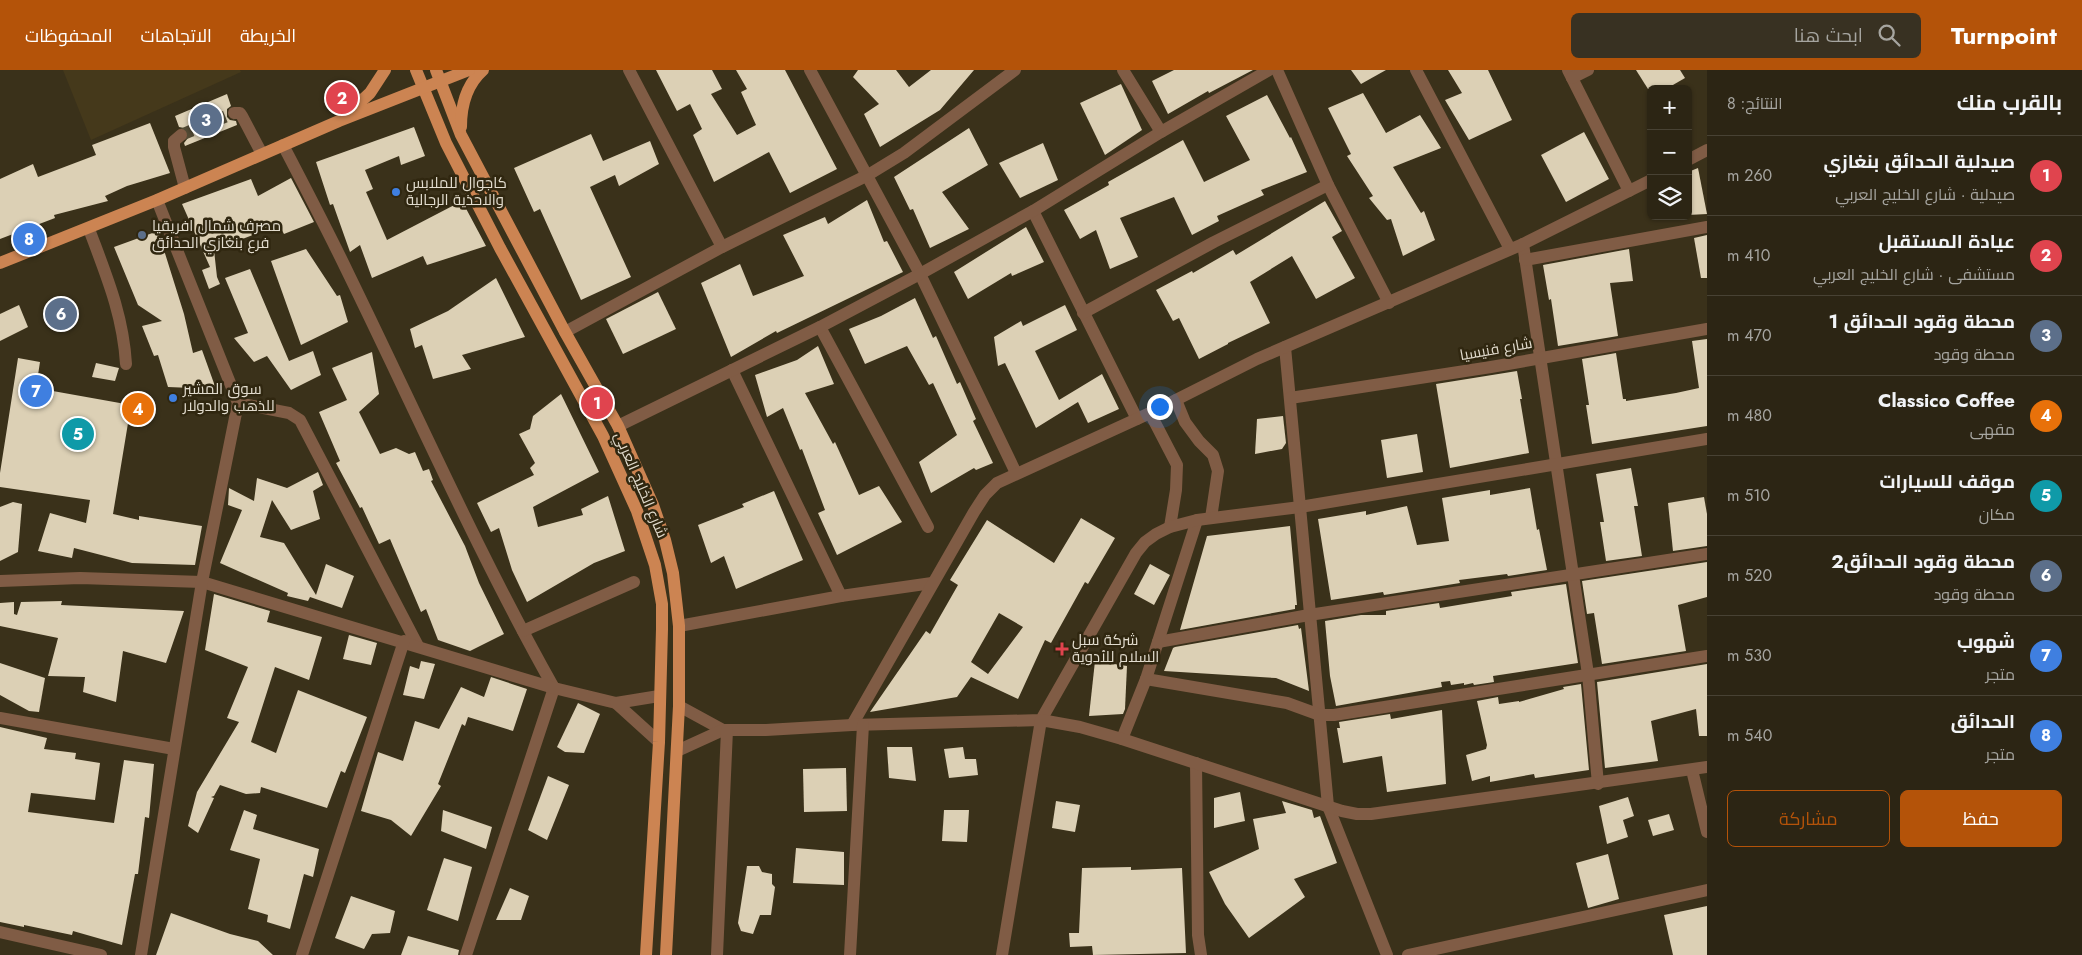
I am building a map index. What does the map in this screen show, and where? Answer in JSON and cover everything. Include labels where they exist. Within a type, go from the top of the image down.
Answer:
[{"type":"main road","points":[[339,120],[370,93],[385,70]]},
{"type":"main road","name":"شارع الخليج العربي","points":[[416,70],[422,89],[450,152],[603,436],[637,511],[655,565],[662,604],[659,742],[646,955]]},
{"type":"main road","points":[[0,263],[185,188],[339,120],[422,89],[438,76],[469,70]]},
{"type":"main road","points":[[461,135],[461,112],[464,100],[475,79],[483,70]]},
{"type":"main road","name":"شارع الخليج العربي","points":[[438,76],[461,135],[565,332],[618,426],[653,505],[674,573],[679,626],[679,706],[666,955]]},
{"type":"street","points":[[629,70],[722,247]]},
{"type":"street","points":[[810,70],[920,274],[1016,473]]},
{"type":"street","points":[[565,332],[722,247],[868,175],[904,153],[1015,70]]},
{"type":"street","points":[[1123,70],[1161,132]]},
{"type":"street","points":[[618,426],[820,327],[920,274],[1033,211],[1161,132],[1269,70]]},
{"type":"street","points":[[1277,70],[1328,185],[1388,303]]},
{"type":"street","points":[[1416,70],[1510,249]]},
{"type":"street","points":[[1588,70],[1570,74],[1630,191]]},
{"type":"street","points":[[234,113],[240,113],[262,154]]},
{"type":"street","points":[[181,135],[174,141],[174,147],[185,188]]},
{"type":"street","points":[[284,145],[350,276],[437,460],[523,631],[554,688],[466,955]]},
{"type":"street","points":[[1692,158],[1707,150]]},
{"type":"street","points":[[850,955],[857,725],[932,583],[985,495],[997,483],[1150,414],[1285,347],[1523,244],[1647,182]]},
{"type":"street","points":[[1083,313],[1214,242],[1328,185]]},
{"type":"street","points":[[141,955],[202,582],[238,403],[156,200]]},
{"type":"street","points":[[1033,211],[1137,419]]},
{"type":"street","points":[[1525,260],[1707,227]]},
{"type":"street","points":[[89,228],[118,308],[126,364]]},
{"type":"street","points":[[1523,244],[1588,674],[1598,784]]},
{"type":"street","points":[[820,327],[928,527]]},
{"type":"street","name":"شارع فنيسيا","points":[[1290,398],[1541,358],[1707,329]]},
{"type":"street","points":[[1285,347],[1328,806],[1386,955]]},
{"type":"street","points":[[732,370],[841,596]]},
{"type":"street","points":[[1176,400],[1185,422],[1199,441],[1213,455],[1216,463],[1218,471],[1211,518]]},
{"type":"street","points":[[238,403],[289,413],[300,420],[418,646]]},
{"type":"street","points":[[1150,414],[1177,465],[1176,490],[1170,527]]},
{"type":"street","points":[[1002,955],[1041,720],[1136,552],[1151,538],[1170,527],[1197,520],[1300,507],[1707,439]]},
{"type":"street","points":[[1122,739],[1146,679],[1197,520]]},
{"type":"street","points":[[1158,642],[1309,615],[1574,576],[1707,554]]},
{"type":"street","points":[[0,580],[80,578],[202,582],[404,641],[554,688],[616,703],[660,696]]},
{"type":"street","points":[[523,631],[634,582]]},
{"type":"street","points":[[679,626],[841,596],[932,583]]},
{"type":"street","points":[[302,955],[404,641]]},
{"type":"street","points":[[1146,679],[1287,703],[1320,715],[1344,713],[1707,656]]},
{"type":"street","points":[[616,703],[659,742]]},
{"type":"street","points":[[679,706],[725,730]]},
{"type":"street","points":[[0,718],[174,749]]},
{"type":"street","points":[[677,751],[725,730],[1041,720],[1080,727],[1122,739],[1357,814],[1371,814],[1598,784],[1707,767]]},
{"type":"street","points":[[717,955],[725,730]]},
{"type":"street","points":[[1196,763],[1198,925],[1201,955]]},
{"type":"street","points":[[1692,770],[1707,832]]},
{"type":"street","points":[[1408,955],[1707,890]]},
{"type":"street","points":[[0,932],[101,955]]},
{"type":"shaded area","points":[[63,70],[240,70],[241,72],[91,140]]},
{"type":"building","points":[[656,70],[712,70],[722,89],[711,94],[737,135],[756,125],[741,92],[747,89],[736,70],[785,70],[837,169],[790,193],[769,152],[714,182],[693,135],[702,129],[690,104],[677,111]]},
{"type":"building","points":[[858,70],[896,70],[909,87],[931,70],[974,70],[940,110],[880,147],[864,114],[879,104],[853,77]]},
{"type":"building","points":[[1174,70],[1253,70],[1209,93],[1208,91],[1168,114],[1152,81]]},
{"type":"building","points":[[1351,70],[1386,70],[1361,84]]},
{"type":"building","points":[[1448,70],[1488,70],[1512,120],[1469,140],[1445,100],[1462,93]]},
{"type":"building","points":[[1636,70],[1680,70],[1685,78],[1673,85],[1647,85],[1647,87]]},
{"type":"building","points":[[1121,84],[1142,130],[1105,155],[1080,103]]},
{"type":"building","points":[[1363,93],[1386,133],[1420,115],[1441,148],[1393,167],[1421,213],[1424,211],[1435,240],[1403,256],[1391,219],[1387,220],[1369,198],[1373,196],[1347,156],[1351,154],[1328,108]]},
{"type":"building","points":[[227,94],[231,106],[227,109],[227,117],[230,120],[236,121],[237,125],[185,146],[184,143],[189,133],[184,128],[179,127],[175,116]]},
{"type":"building","points":[[1267,95],[1291,137],[1307,172],[1261,190],[1264,195],[1217,216],[1219,221],[1192,235],[1174,197],[1120,218],[1138,257],[1110,269],[1096,230],[1080,239],[1064,210],[1109,185],[1108,182],[1183,140],[1204,182],[1250,160],[1226,116]]},
{"type":"building","points":[[150,123],[170,173],[127,186],[105,196],[108,201],[54,215],[55,218],[0,239],[0,179],[33,164],[38,177],[96,155],[92,145]]},
{"type":"building","points":[[414,127],[425,156],[401,165],[399,156],[365,170],[373,189],[366,192],[387,240],[462,201],[486,246],[427,265],[423,256],[372,278],[360,245],[350,252],[333,204],[330,205],[316,162]]},
{"type":"building","points":[[969,128],[988,165],[942,192],[969,229],[930,248],[913,209],[910,210],[894,177]]},
{"type":"building","points":[[1584,132],[1609,179],[1566,202],[1541,155]]},
{"type":"building","points":[[591,134],[603,161],[650,141],[659,164],[619,186],[615,175],[590,187],[631,277],[581,300],[540,209],[534,212],[514,168]]},
{"type":"building","points":[[1043,143],[1058,180],[1020,198],[999,163]]},
{"type":"building","points":[[1698,168],[1707,214],[1692,215],[1692,170]]},
{"type":"building","points":[[291,178],[314,222],[284,234],[279,225],[214,250],[217,277],[220,284],[209,289],[202,270],[210,267],[182,204],[251,179],[258,196]]},
{"type":"building","points":[[867,200],[884,242],[887,241],[903,272],[777,333],[776,331],[731,357],[701,283],[740,264],[753,296],[804,276],[783,235],[825,217],[828,224]]},
{"type":"building","points":[[1325,201],[1342,231],[1332,237],[1355,278],[1316,299],[1292,256],[1250,282],[1270,323],[1199,359],[1179,318],[1173,321],[1156,290],[1192,271],[1193,273],[1233,250],[1236,255]]},
{"type":"building","points":[[1026,227],[1044,262],[1012,276],[1011,273],[968,299],[954,272]]},
{"type":"building","points":[[158,231],[184,314],[193,353],[202,350],[216,389],[168,387],[158,355],[154,356],[142,326],[162,321],[138,305],[114,247]]},
{"type":"building","points":[[1707,235],[1707,278],[1701,278],[1694,238]]},
{"type":"building","points":[[306,249],[337,296],[340,295],[348,322],[301,345],[271,261]]},
{"type":"building","points":[[1629,249],[1633,281],[1610,283],[1618,336],[1558,346],[1551,299],[1549,300],[1543,265]]},
{"type":"building","points":[[250,269],[289,361],[313,351],[321,375],[291,390],[267,356],[254,362],[234,338],[248,333],[225,278]]},
{"type":"building","points":[[496,278],[525,337],[462,355],[471,369],[433,379],[422,345],[415,348],[410,329],[448,311]]},
{"type":"building","points":[[658,292],[676,329],[623,354],[606,319]]},
{"type":"building","points":[[915,298],[933,338],[936,336],[957,384],[960,382],[976,419],[973,421],[993,463],[976,470],[974,468],[931,493],[919,462],[957,435],[933,383],[929,385],[907,346],[865,364],[849,329],[881,316]]},
{"type":"building","points":[[19,305],[28,327],[0,341],[0,314]]},
{"type":"building","points":[[1065,305],[1077,330],[1035,351],[1059,400],[1102,374],[1119,409],[1088,423],[1078,402],[1036,428],[1005,363],[998,366],[994,337],[1021,321],[1023,326]]},
{"type":"building","points":[[1707,339],[1707,426],[1592,444],[1586,405],[1589,405],[1582,359],[1616,353],[1623,399],[1626,399],[1626,401],[1676,393],[1699,388],[1692,341]]},
{"type":"building","points":[[818,346],[834,384],[805,393],[833,444],[835,442],[859,495],[879,486],[902,522],[837,555],[818,513],[825,510],[802,449],[800,450],[783,408],[767,417],[755,375],[797,360]]},
{"type":"building","points":[[372,352],[379,394],[359,412],[380,454],[396,448],[409,454],[415,452],[423,471],[429,469],[433,480],[431,481],[465,546],[479,583],[504,634],[470,651],[438,640],[426,609],[421,612],[390,539],[379,544],[362,507],[360,508],[336,463],[340,461],[319,412],[347,400],[332,368]]},
{"type":"building","points":[[18,358],[40,362],[36,388],[131,405],[113,514],[139,520],[139,516],[202,526],[195,565],[132,563],[74,548],[72,558],[38,551],[50,513],[86,523],[90,500],[0,487],[0,473]]},
{"type":"building","points":[[96,363],[119,368],[115,381],[92,377]]},
{"type":"building","points":[[1517,371],[1529,453],[1450,468],[1436,384]]},
{"type":"building","points":[[561,394],[599,472],[533,507],[538,527],[583,515],[581,509],[608,496],[625,551],[594,563],[527,602],[512,570],[499,528],[491,532],[477,503],[534,475],[530,468],[535,463],[519,434],[530,429],[533,416]]},
{"type":"building","points":[[1283,416],[1286,443],[1282,449],[1255,454],[1257,419]]},
{"type":"building","points":[[1417,434],[1423,472],[1387,478],[1381,440]]},
{"type":"building","points":[[1631,468],[1638,506],[1634,506],[1642,556],[1606,561],[1600,522],[1604,522],[1596,474]]},
{"type":"building","points":[[318,472],[323,485],[313,491],[320,519],[291,530],[272,500],[260,537],[284,543],[316,595],[326,564],[354,576],[342,608],[310,597],[308,601],[287,596],[288,593],[220,563],[242,510],[228,505],[229,488],[254,501],[257,478],[287,488]]},
{"type":"building","points":[[1530,488],[1537,530],[1539,529],[1547,570],[1508,576],[1507,574],[1459,580],[1460,583],[1384,595],[1383,592],[1331,600],[1318,519],[1366,511],[1366,515],[1407,506],[1417,545],[1449,541],[1442,498],[1490,490],[1490,495]]},
{"type":"building","points":[[774,491],[803,560],[736,589],[724,556],[711,563],[698,525],[744,507],[742,504]]},
{"type":"building","points":[[1704,497],[1707,514],[1707,546],[1673,551],[1668,503]]},
{"type":"building","points":[[13,502],[22,504],[18,552],[0,561],[0,507]]},
{"type":"building","points":[[1081,518],[1115,538],[1088,584],[1085,582],[1051,643],[1045,640],[1018,699],[971,677],[957,697],[870,712],[926,631],[930,634],[958,585],[950,580],[987,520],[1054,563]],"holes":[[[999,613],[1023,627],[988,674],[971,662]]]},
{"type":"building","points":[[1290,526],[1297,605],[1295,605],[1295,609],[1180,630],[1207,536]]},
{"type":"building","points":[[1707,562],[1707,597],[1678,605],[1686,651],[1602,664],[1594,613],[1587,614],[1582,581]]},
{"type":"building","points":[[1150,564],[1170,575],[1154,605],[1134,594]]},
{"type":"building","points":[[1566,584],[1578,663],[1493,676],[1494,682],[1474,685],[1473,683],[1464,685],[1464,683],[1451,685],[1450,681],[1441,682],[1442,687],[1336,706],[1330,676],[1325,621],[1361,615],[1386,615],[1386,611],[1439,603],[1440,608],[1512,596],[1511,592]]},
{"type":"building","points":[[214,594],[270,611],[267,622],[322,637],[309,680],[275,667],[251,742],[276,753],[298,690],[367,717],[345,773],[341,771],[327,808],[261,787],[260,793],[246,794],[220,785],[214,796],[211,797],[214,798],[198,833],[188,826],[197,792],[239,722],[227,718],[248,667],[205,650]]},
{"type":"building","points":[[62,601],[61,605],[184,611],[166,663],[123,651],[116,702],[83,692],[85,677],[48,676],[58,638],[0,626],[0,603],[14,602],[14,614],[17,615],[21,602]]},
{"type":"building","points":[[1298,625],[1299,629],[1301,628],[1309,691],[1276,678],[1164,671],[1175,647]]},
{"type":"building","points":[[349,635],[377,643],[371,665],[343,659]]},
{"type":"building","points":[[421,661],[435,664],[424,699],[403,695],[410,666],[419,669]]},
{"type":"building","points":[[1095,661],[1127,666],[1125,709],[1123,714],[1089,716]]},
{"type":"building","points":[[0,663],[45,678],[39,712],[29,711],[0,695]]},
{"type":"building","points":[[1707,664],[1707,736],[1699,736],[1696,709],[1651,721],[1658,761],[1605,768],[1597,682]]},
{"type":"building","points":[[491,677],[527,689],[513,731],[468,717],[465,726],[462,724],[438,784],[441,786],[411,836],[391,820],[361,811],[378,752],[403,761],[415,721],[439,729],[461,687],[484,697]]},
{"type":"building","points":[[1581,684],[1589,770],[1535,778],[1534,774],[1490,782],[1490,776],[1472,781],[1466,755],[1486,749],[1487,745],[1477,701],[1498,697],[1499,704],[1519,702],[1564,689],[1563,687]]},
{"type":"building","points":[[578,703],[600,714],[584,753],[565,752],[557,747]]},
{"type":"building","points":[[1442,710],[1446,784],[1387,792],[1382,756],[1343,763],[1337,728],[1340,728],[1339,722],[1390,714],[1391,719]]},
{"type":"building","points":[[0,727],[47,738],[44,749],[76,753],[75,759],[100,763],[95,800],[31,793],[28,812],[114,823],[124,760],[154,764],[149,818],[145,817],[138,874],[135,874],[122,945],[73,931],[72,935],[0,922]]},
{"type":"building","points":[[887,747],[912,747],[916,781],[889,778]]},
{"type":"building","points":[[963,747],[965,759],[976,759],[978,775],[949,778],[944,749]]},
{"type":"building","points":[[846,768],[847,811],[804,812],[803,769]]},
{"type":"building","points":[[548,776],[569,785],[547,840],[528,830]]},
{"type":"building","points":[[1240,792],[1245,821],[1214,828],[1214,798]]},
{"type":"building","points":[[1628,797],[1634,816],[1623,820],[1628,837],[1607,844],[1599,806]]},
{"type":"building","points":[[1056,801],[1080,805],[1075,832],[1052,828]]},
{"type":"building","points":[[1282,801],[1312,810],[1314,818],[1320,816],[1337,863],[1294,879],[1305,897],[1249,938],[1225,904],[1209,872],[1259,849],[1253,819],[1286,813]]},
{"type":"building","points":[[244,810],[257,815],[253,829],[319,849],[313,877],[304,874],[290,929],[267,922],[268,915],[248,909],[260,859],[230,850]]},
{"type":"building","points":[[443,810],[492,827],[486,849],[441,831]]},
{"type":"building","points":[[944,810],[969,810],[967,842],[942,841]]},
{"type":"building","points":[[1669,814],[1674,830],[1653,836],[1648,820]]},
{"type":"building","points":[[796,848],[844,852],[844,885],[793,883]]},
{"type":"building","points":[[1608,854],[1619,899],[1588,908],[1576,863]]},
{"type":"building","points":[[444,858],[472,867],[458,921],[427,910]]},
{"type":"building","points":[[747,866],[759,866],[762,872],[772,874],[772,884],[775,887],[771,915],[760,915],[753,934],[741,931],[738,923]]},
{"type":"building","points":[[1131,867],[1131,870],[1182,868],[1186,953],[1093,955],[1092,946],[1070,947],[1069,933],[1079,933],[1082,868]]},
{"type":"building","points":[[510,888],[529,896],[521,920],[496,920]]},
{"type":"building","points":[[351,896],[395,911],[390,933],[372,934],[364,949],[335,938]]},
{"type":"building","points":[[1707,906],[1707,955],[1673,955],[1664,915]]},
{"type":"building","points":[[171,913],[230,934],[258,941],[273,955],[156,955]]},
{"type":"building","points":[[408,936],[459,950],[458,955],[401,955]]},
{"type":"tunnel","points":[[181,135],[234,113]]},
{"type":"place","name":"عيادة المستقبل","points":[[342,98]]},
{"type":"place","name":"محطة وقود الحدائق 1","points":[[206,120]]},
{"type":"place","name":"كاجوال للملابس والاحذية الرجالية","points":[[396,192]]},
{"type":"place","name":"مصرف شمال افريقيا فرع بنغازي الحدائق","points":[[142,235]]},
{"type":"place","name":"الحدائق","points":[[29,239]]},
{"type":"place","name":"محطة وقود الحدائق2","points":[[61,314]]},
{"type":"place","name":"شهوب","points":[[36,391]]},
{"type":"place","name":"سوق المشير للذهب والدولار","points":[[173,398]]},
{"type":"place","name":"صيدلية الحدائق بنغازي","points":[[597,403]]},
{"type":"place","name":"Classico Coffee","points":[[138,409]]},
{"type":"place","name":"موقف للسيارات","points":[[78,434]]},
{"type":"place","name":"شركة سبل السلام للأدوية","points":[[1062,649]]}]
